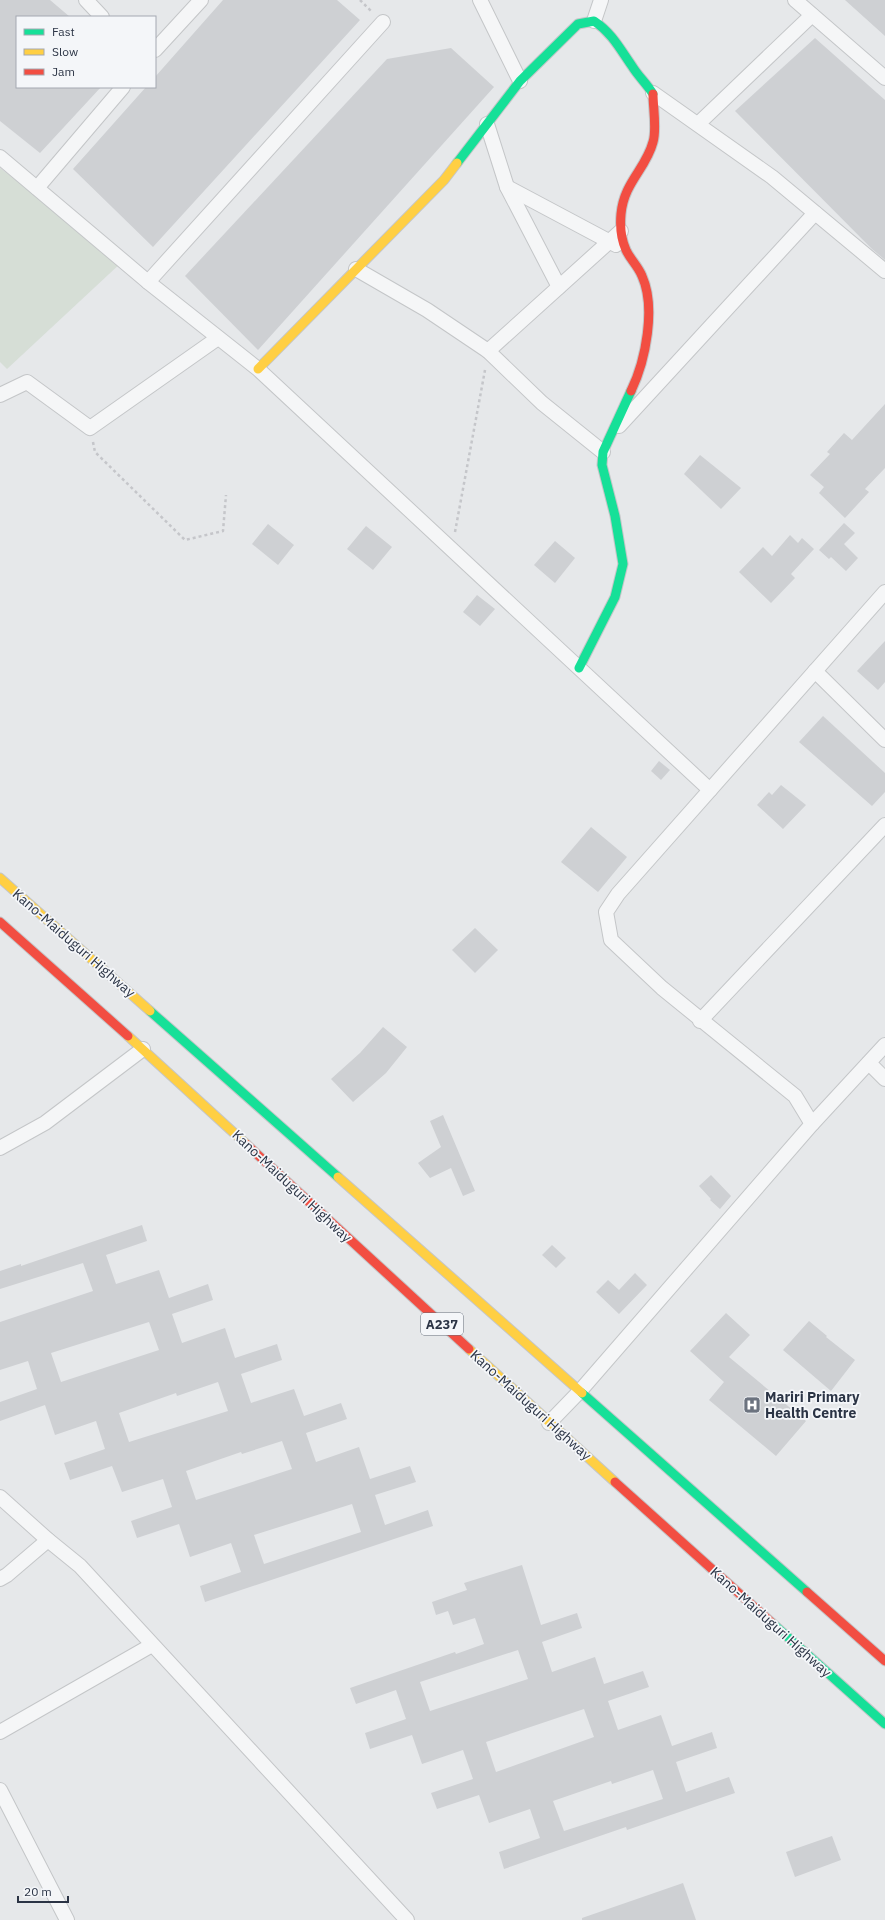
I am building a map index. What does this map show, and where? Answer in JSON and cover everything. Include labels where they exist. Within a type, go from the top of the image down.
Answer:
[{"type":"main road","points":[[258,369],[444,180],[520,81],[578,24],[594,21],[603,27],[623,50],[632,67],[653,93],[654,141],[650,152],[626,190],[620,213],[621,231],[626,250],[642,275],[649,298],[645,349],[636,381],[603,452],[602,465],[615,516],[623,564],[616,597],[579,668]]},
{"type":"main road","name":"Kano-Maiduguri Highway","points":[[0,878],[885,1661]]},
{"type":"main road","name":"Kano-Maiduguri Highway","points":[[0,922],[143,1049],[549,1422],[885,1724]]},
{"type":"street","points":[[86,0],[101,16]]},
{"type":"street","points":[[156,49],[201,0]]},
{"type":"street","points":[[480,0],[520,81]]},
{"type":"street","points":[[594,21],[600,0]]},
{"type":"street","points":[[794,0],[885,78]]},
{"type":"street","points":[[698,124],[812,15]]},
{"type":"street","points":[[148,282],[383,22]]},
{"type":"street","points":[[37,188],[122,88]]},
{"type":"street","points":[[653,93],[772,177],[885,271]]},
{"type":"street","points":[[488,124],[507,187],[559,287]]},
{"type":"street","points":[[0,157],[148,282],[258,369],[710,790]]},
{"type":"street","points":[[507,187],[626,250]]},
{"type":"street","points":[[612,434],[815,212]]},
{"type":"street","points":[[488,352],[621,231]]},
{"type":"street","points":[[356,269],[427,310],[488,352],[542,403],[603,452]]},
{"type":"street","points":[[0,395],[27,382],[90,428],[218,338]]},
{"type":"street","points":[[812,1124],[795,1096],[700,1021],[611,940],[606,912],[618,894],[885,592]]},
{"type":"street","points":[[815,671],[885,740]]},
{"type":"street","points":[[700,1021],[885,825]]},
{"type":"street","points":[[549,1422],[580,1391],[812,1124],[885,1045]]},
{"type":"street","points":[[0,1148],[45,1124],[143,1049]]},
{"type":"street","points":[[869,1063],[885,1079]]},
{"type":"street","points":[[0,1497],[48,1540],[80,1566],[406,1920]]},
{"type":"street","points":[[0,1579],[48,1540]]},
{"type":"street","points":[[0,1732],[152,1645]]},
{"type":"street","points":[[0,1790],[67,1920]]},
{"type":"path","points":[[452,550],[488,352]]},
{"type":"path","points":[[90,428],[95,452],[185,540],[223,531],[226,496]]},
{"type":"shaded area","points":[[0,168],[123,261],[7,369],[0,362]]},
{"type":"building","points":[[0,0],[50,0],[69,16],[16,16],[16,88],[100,88],[40,153],[0,121]]},
{"type":"building","points":[[223,0],[337,0],[360,20],[153,247],[73,169],[145,88],[156,88],[156,76]]},
{"type":"building","points":[[845,0],[885,0],[885,36]]},
{"type":"building","points":[[815,38],[885,100],[885,260],[872,249],[735,111]]},
{"type":"building","points":[[451,48],[494,87],[258,350],[185,276],[387,59]]},
{"type":"building","points":[[885,404],[885,468],[865,489],[869,492],[845,518],[819,493],[824,487],[810,475],[830,454],[827,452],[844,433],[852,440]]},
{"type":"building","points":[[700,455],[741,488],[721,509],[684,474]]},
{"type":"building","points":[[844,523],[855,533],[844,544],[858,558],[846,571],[831,557],[829,559],[819,550]]},
{"type":"building","points":[[268,524],[294,545],[278,565],[252,544]]},
{"type":"building","points":[[366,526],[392,547],[373,570],[347,549]]},
{"type":"building","points":[[790,535],[798,543],[802,538],[814,549],[791,574],[795,578],[771,603],[739,572],[763,547],[772,556]]},
{"type":"building","points":[[555,541],[575,558],[555,583],[534,565]]},
{"type":"building","points":[[477,595],[495,609],[480,626],[463,612]]},
{"type":"building","points":[[885,641],[885,682],[878,690],[857,671]]},
{"type":"building","points":[[823,716],[885,773],[885,792],[872,806],[799,742]]},
{"type":"building","points":[[659,761],[670,770],[661,780],[651,771]]},
{"type":"building","points":[[781,785],[806,805],[783,829],[757,805],[769,792],[772,795]]},
{"type":"building","points":[[591,827],[627,857],[598,892],[561,862]]},
{"type":"building","points":[[475,928],[498,950],[475,973],[452,950]]},
{"type":"building","points":[[383,1027],[407,1047],[386,1073],[353,1102],[331,1079],[360,1053]]},
{"type":"building","points":[[443,1115],[475,1191],[463,1196],[451,1168],[430,1178],[418,1163],[441,1147],[430,1121]]},
{"type":"building","points":[[711,1175],[731,1196],[720,1209],[710,1200],[711,1199],[699,1186]]},
{"type":"building","points":[[142,1225],[147,1241],[106,1255],[116,1284],[159,1270],[169,1298],[208,1284],[213,1300],[172,1314],[182,1343],[225,1328],[235,1358],[277,1344],[282,1360],[241,1374],[251,1403],[294,1389],[304,1416],[341,1403],[347,1419],[306,1433],[316,1462],[359,1447],[370,1479],[410,1466],[416,1482],[375,1495],[385,1525],[428,1510],[433,1526],[205,1602],[200,1586],[241,1572],[231,1543],[190,1557],[179,1524],[137,1538],[131,1521],[172,1507],[163,1479],[122,1492],[112,1466],[70,1480],[64,1463],[105,1449],[96,1421],[55,1435],[45,1405],[0,1421],[0,1402],[37,1389],[28,1361],[0,1370],[0,1322],[93,1291],[83,1263],[0,1289],[0,1271],[21,1264],[21,1266]],"holes":[[[149,1322],[159,1350],[61,1382],[51,1353]],[[218,1382],[228,1411],[129,1442],[119,1413],[176,1393],[177,1396]],[[282,1441],[292,1469],[196,1500],[186,1471],[241,1452],[242,1454]],[[352,1504],[361,1532],[264,1564],[254,1535]]]},
{"type":"building","points":[[552,1245],[566,1258],[556,1268],[542,1255]]},
{"type":"building","points":[[635,1273],[647,1285],[619,1314],[596,1292],[608,1280],[619,1290]]},
{"type":"building","points":[[726,1313],[750,1335],[729,1357],[806,1421],[776,1456],[709,1400],[724,1382],[690,1351]]},
{"type":"building","points":[[809,1321],[827,1336],[826,1337],[855,1360],[831,1391],[783,1350]]},
{"type":"building","points":[[522,1565],[541,1625],[577,1613],[582,1628],[542,1642],[552,1672],[595,1657],[604,1684],[643,1671],[649,1687],[608,1701],[618,1730],[661,1715],[672,1746],[712,1732],[717,1748],[676,1762],[686,1792],[729,1777],[735,1793],[627,1830],[626,1827],[504,1869],[499,1852],[540,1838],[530,1809],[489,1823],[479,1795],[437,1809],[431,1793],[473,1779],[463,1750],[422,1764],[412,1735],[370,1749],[365,1733],[406,1719],[396,1690],[356,1704],[350,1688],[455,1652],[456,1654],[484,1644],[475,1618],[453,1625],[448,1611],[436,1615],[432,1602],[467,1590],[464,1583]],"holes":[[[518,1650],[528,1679],[430,1711],[420,1682]],[[584,1709],[594,1737],[496,1772],[486,1742]],[[653,1770],[663,1799],[564,1831],[553,1801],[611,1781],[612,1784]]]},
{"type":"building","points":[[832,1836],[841,1860],[795,1877],[786,1852]]},
{"type":"building","points":[[683,1883],[696,1920],[582,1920],[582,1918]]},
{"type":"traffic: fast","points":[[457,163],[520,81],[578,24],[594,21],[606,31],[653,94]]},
{"type":"traffic: fast","points":[[579,668],[615,597],[623,564],[615,516],[602,465],[603,452],[631,391]]},
{"type":"traffic: fast","points":[[150,1011],[338,1177]]},
{"type":"traffic: fast","points":[[582,1393],[807,1592]]},
{"type":"traffic: fast","points":[[772,1623],[885,1724]]},
{"type":"traffic: slow","points":[[258,369],[444,180],[457,163]]},
{"type":"traffic: slow","points":[[0,878],[150,1011]]},
{"type":"traffic: slow","points":[[128,1036],[246,1144]]},
{"type":"traffic: slow","points":[[338,1177],[582,1393]]},
{"type":"traffic: slow","points":[[469,1349],[615,1482]]},
{"type":"traffic: jam","points":[[631,391],[645,349],[649,318],[646,289],[642,276],[624,246],[621,232],[621,214],[626,193],[650,152],[653,142],[655,125],[653,94]]},
{"type":"traffic: jam","points":[[0,922],[128,1036]]},
{"type":"traffic: jam","points":[[246,1144],[469,1349]]},
{"type":"traffic: jam","points":[[615,1482],[772,1623]]},
{"type":"traffic: jam","points":[[807,1592],[885,1661]]},
{"type":"place","name":"Mariri Primary Health Centre","points":[[752,1405]]}]
